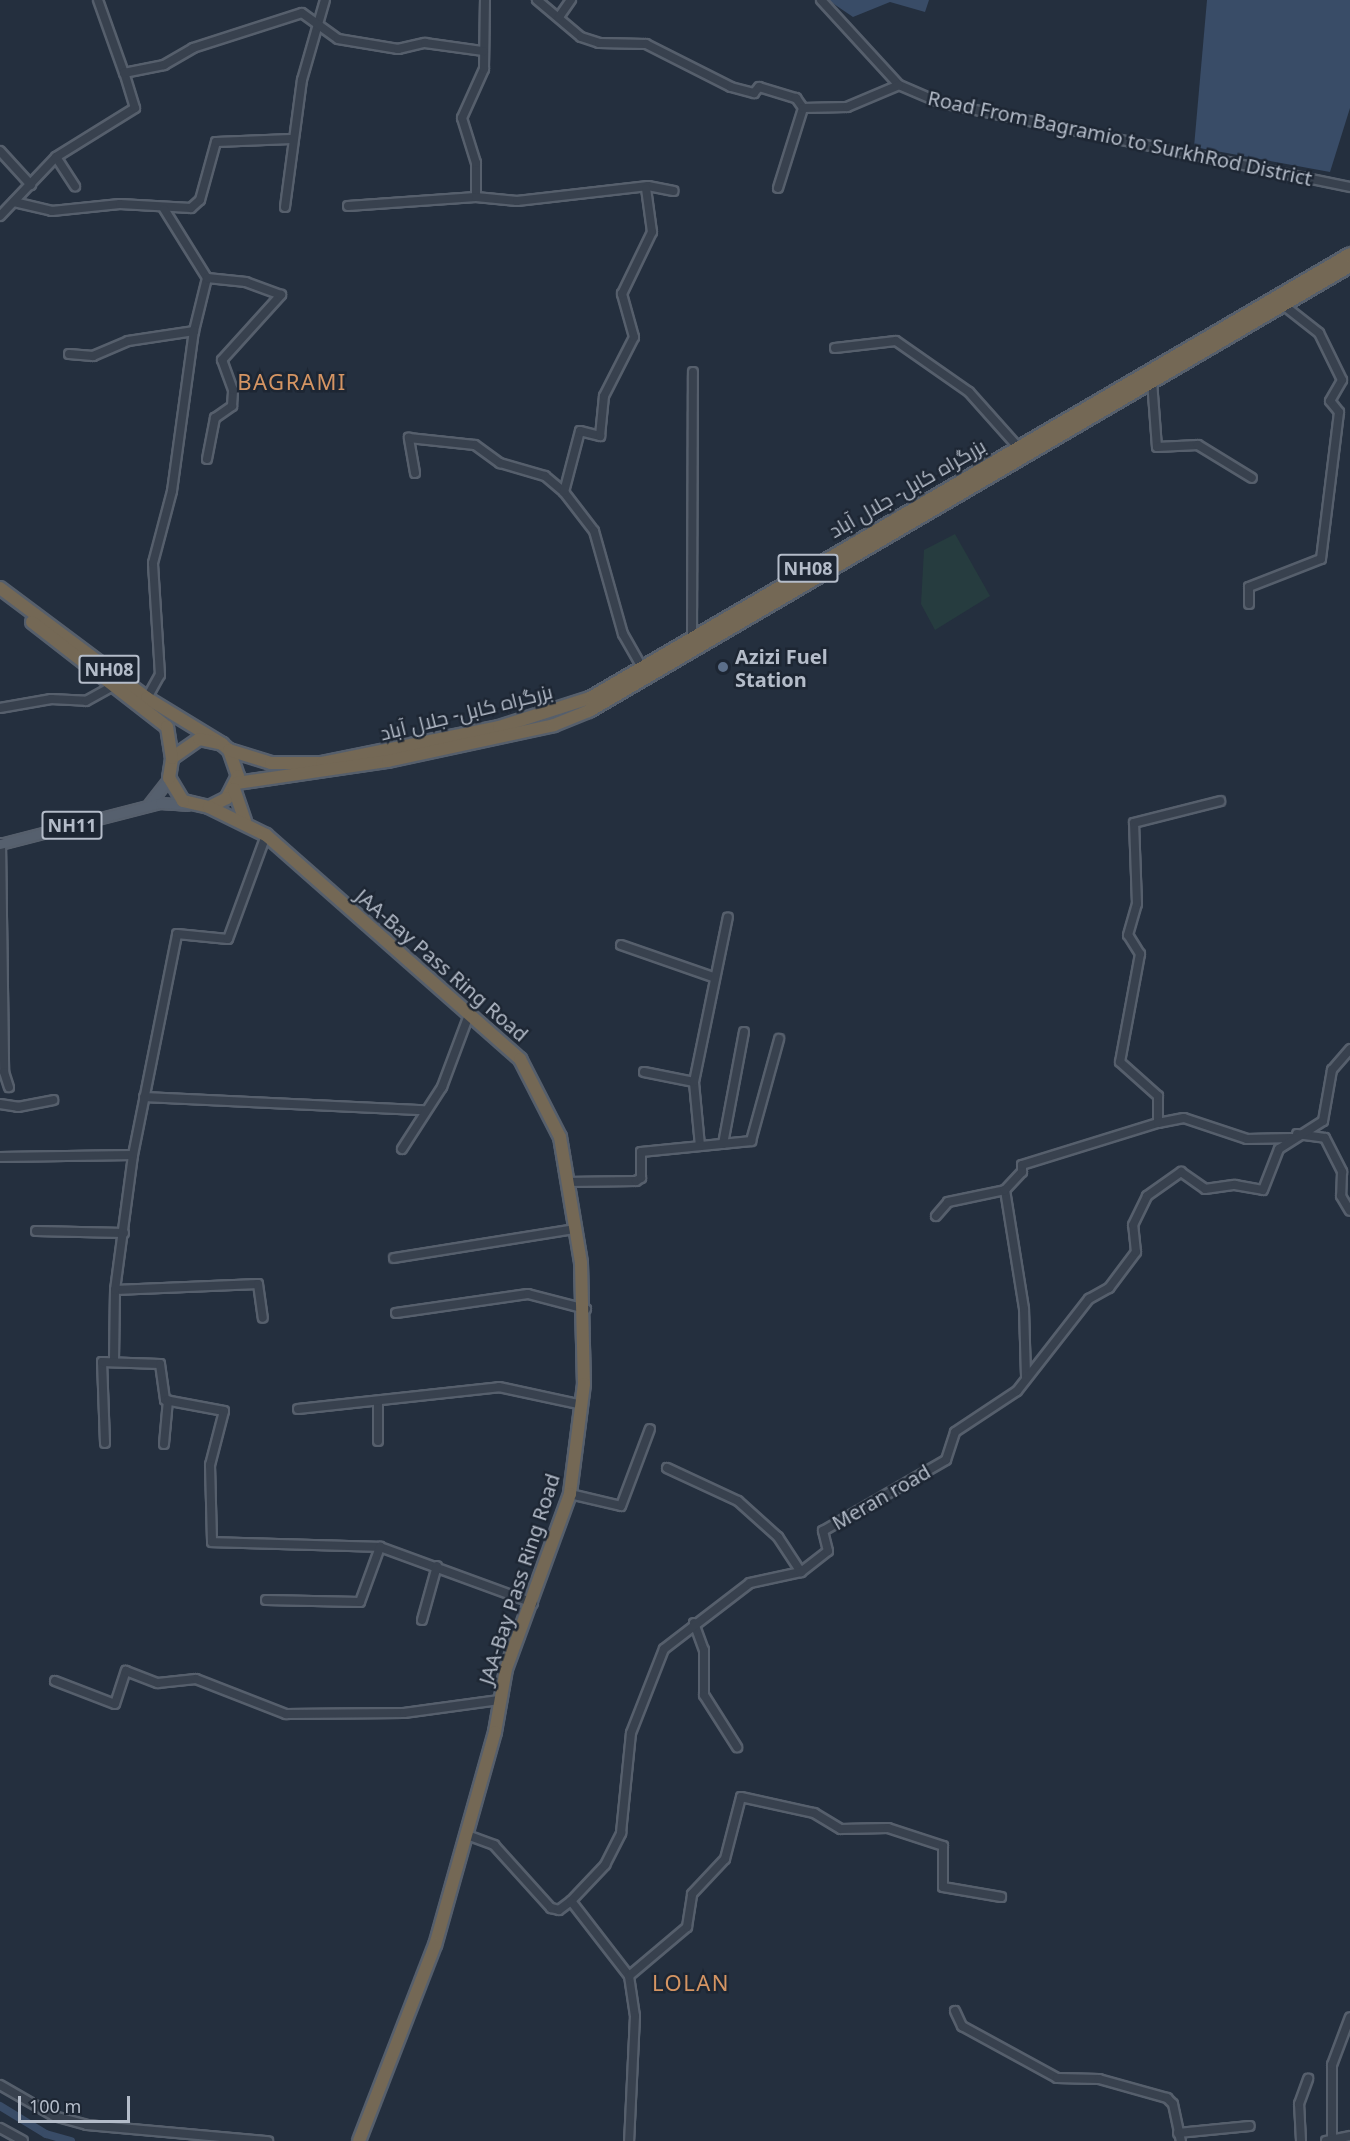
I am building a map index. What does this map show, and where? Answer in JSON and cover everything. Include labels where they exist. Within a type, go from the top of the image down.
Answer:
[{"type":"highway","name":"بزرگراه کابل- جلال آباد","points":[[1124,390],[1152,381],[1282,304],[1342,267],[1350,254]]},
{"type":"highway","name":"بزرگراه کابل- جلال آباد","points":[[209,807],[235,786],[388,756],[553,712],[645,672],[1013,453],[1342,267]]},
{"type":"highway","name":"بزرگراه کابل- جلال آباد","points":[[645,672],[692,636],[914,512]]},
{"type":"highway","name":"بزرگراه کابل- جلال آباد","points":[[0,588],[147,698],[225,747],[257,761],[295,765],[388,756]]},
{"type":"highway","name":"NH08","points":[[0,598],[167,727],[172,758],[169,778]]},
{"type":"highway","name":"بزرگراه کابل- جلال آباد","points":[[172,758],[188,742],[225,747]]},
{"type":"highway","points":[[225,747],[237,767],[235,786],[245,821]]},
{"type":"highway","points":[[169,778],[176,795],[191,806],[209,807]]},
{"type":"highway","name":"JAA-Bay Pass Ring Road","points":[[209,807],[245,821],[266,834],[504,1041],[535,1080],[560,1137],[586,1309],[582,1405],[570,1494],[534,1604],[499,1700],[467,1835],[435,1945],[359,2141]]},
{"type":"main road","points":[[145,807],[169,778]]},
{"type":"main road","name":"NH11","points":[[1,844],[145,807],[191,806]]},
{"type":"street","points":[[0,216],[56,156],[135,108],[98,0]]},
{"type":"street","points":[[285,207],[291,139],[316,22],[325,0]]},
{"type":"street","points":[[476,197],[476,163],[462,118],[484,69],[485,0]]},
{"type":"street","points":[[537,0],[581,37],[646,45],[731,87],[754,93],[759,87],[796,98],[803,108]]},
{"type":"street","points":[[559,17],[571,0]]},
{"type":"street","name":"Road From Bagramio to SurkhRod District","points":[[821,0],[900,85],[941,103],[1350,187]]},
{"type":"street","points":[[124,73],[164,65],[193,48],[302,13],[338,39],[398,49],[425,43],[483,51]]},
{"type":"street","points":[[803,108],[847,107],[900,85]]},
{"type":"street","points":[[778,188],[803,108]]},
{"type":"street","points":[[14,201],[52,211],[120,204],[164,209],[197,205],[220,140],[291,139]]},
{"type":"street","points":[[0,151],[31,185]]},
{"type":"street","points":[[56,156],[75,186]]},
{"type":"street","points":[[564,492],[580,431],[600,436],[604,396],[634,337],[622,294],[652,232],[646,188]]},
{"type":"street","points":[[348,206],[476,197],[517,201],[646,188],[674,191]]},
{"type":"street","points":[[147,698],[160,675],[153,563],[172,491],[194,332],[207,278],[164,209]]},
{"type":"street","points":[[207,278],[246,282],[281,295],[222,360],[233,390],[232,406],[216,418],[207,459]]},
{"type":"street","points":[[1249,604],[1250,587],[1321,559],[1340,412],[1330,401],[1342,380],[1319,333],[1282,304]]},
{"type":"street","points":[[69,354],[93,356],[128,341],[194,332]]},
{"type":"street","points":[[835,348],[896,341],[969,392],[1013,453]]},
{"type":"street","points":[[692,636],[693,372]]},
{"type":"street","points":[[1152,381],[1157,447],[1198,445],[1252,478]]},
{"type":"street","points":[[415,473],[409,438],[476,445],[500,463],[545,476],[564,492],[594,531],[623,634],[645,672]]},
{"type":"street","points":[[0,708],[51,699],[86,701],[115,685]]},
{"type":"street","points":[[1158,1123],[1158,1096],[1120,1062],[1140,954],[1128,935],[1137,904],[1134,823],[1220,801]]},
{"type":"street","points":[[114,1361],[115,1290],[133,1155],[177,934],[228,939],[266,834]]},
{"type":"street","points":[[1,844],[4,1072],[9,1087]]},
{"type":"street","points":[[700,1146],[694,1082],[713,977],[728,917]]},
{"type":"street","points":[[621,945],[713,977]]},
{"type":"street","points":[[402,1149],[424,1110],[442,1087],[470,1011]]},
{"type":"street","points":[[723,1144],[744,1032]]},
{"type":"street","points":[[567,1182],[636,1181],[641,1178],[641,1152],[753,1139],[779,1039]]},
{"type":"street","name":"Meran road","points":[[572,1900],[606,1865],[621,1833],[633,1727],[661,1654],[694,1623],[750,1583],[801,1572],[828,1551],[823,1531],[946,1460],[956,1432],[1017,1391],[1026,1377],[1136,1252],[1133,1226],[1147,1196],[1181,1172],[1205,1189],[1235,1185],[1260,1192],[1279,1149],[1294,1136],[1323,1121],[1332,1070],[1350,1049]]},
{"type":"street","points":[[644,1072],[694,1082]]},
{"type":"street","points":[[144,1097],[424,1110]]},
{"type":"street","points":[[0,1104],[53,1100]]},
{"type":"street","points":[[936,1216],[948,1202],[1005,1190],[1022,1172],[1022,1165],[1158,1123],[1184,1118],[1246,1138],[1294,1136],[1324,1138],[1342,1172],[1341,1196],[1350,1211]]},
{"type":"street","points":[[0,1157],[133,1155]]},
{"type":"street","points":[[1005,1190],[1024,1309],[1026,1377]]},
{"type":"street","points":[[394,1258],[575,1229]]},
{"type":"street","points":[[36,1231],[124,1233]]},
{"type":"street","points":[[115,1290],[258,1284],[263,1318]]},
{"type":"street","points":[[396,1314],[528,1294],[586,1309]]},
{"type":"street","points":[[105,1443],[101,1363],[114,1361],[162,1364],[168,1400],[164,1443]]},
{"type":"street","points":[[298,1409],[378,1404],[499,1387],[582,1405]]},
{"type":"street","points":[[168,1400],[224,1411],[210,1465],[212,1542],[380,1547],[437,1566],[534,1604]]},
{"type":"street","points":[[378,1404],[378,1441]]},
{"type":"street","points":[[570,1494],[621,1506],[650,1429]]},
{"type":"street","points":[[667,1468],[738,1501],[778,1538],[801,1572]]},
{"type":"street","points":[[266,1600],[360,1602],[380,1547]]},
{"type":"street","points":[[422,1620],[437,1566]]},
{"type":"street","points":[[694,1623],[704,1650],[704,1695],[737,1747]]},
{"type":"street","points":[[55,1681],[115,1704],[126,1671],[158,1683],[196,1679],[286,1714],[404,1713],[499,1700]]},
{"type":"street","points":[[629,1976],[687,1927],[692,1894],[725,1859],[741,1797],[814,1813],[841,1829],[888,1828],[943,1846],[943,1887],[1001,1897]]},
{"type":"street","points":[[467,1835],[494,1845],[551,1908],[560,1910],[572,1900],[629,1976],[635,2016],[629,2141]]},
{"type":"street","points":[[955,2011],[963,2026],[1057,2078],[1099,2079],[1167,2098],[1173,2104],[1180,2137],[1250,2126]]},
{"type":"street","points":[[1350,2017],[1332,2065],[1329,2140],[1350,2136]]},
{"type":"street","points":[[1301,2141],[1299,2104],[1308,2079]]},
{"type":"street","points":[[0,2085],[54,2116],[87,2125],[268,2141]]},
{"type":"street","points":[[0,2128],[23,2141]]},
{"type":"green space","points":[[955,534],[990,596],[935,630],[921,604],[924,550]]},
{"type":"water","points":[[828,0],[929,0],[925,12],[890,2],[853,17]]},
{"type":"water","points":[[1207,0],[1350,0],[1350,108],[1330,172],[1194,147]]},
{"type":"waterway","points":[[0,2106],[46,2134],[71,2141]]},
{"type":"place","name":"Azizi Fuel Station","points":[[723,667]]},
{"type":"district","name":"BAGRAMI","points":[[292,382]]},
{"type":"district","name":"LOLAN","points":[[691,1983]]}]
